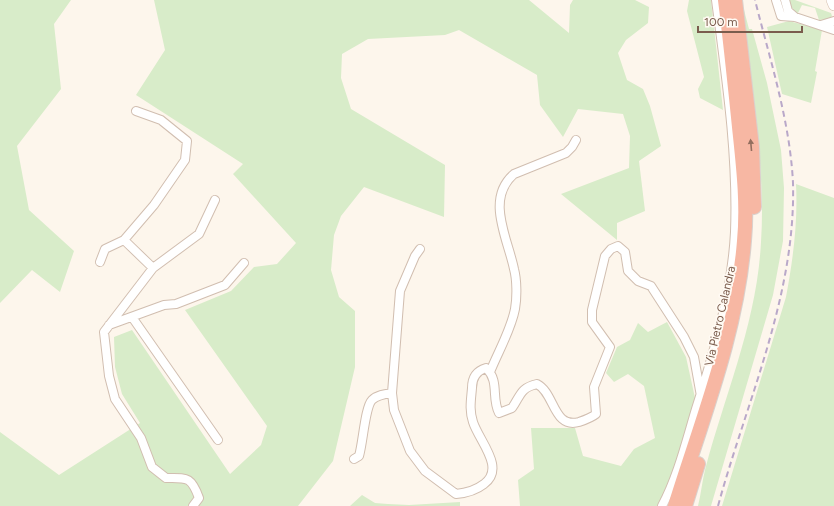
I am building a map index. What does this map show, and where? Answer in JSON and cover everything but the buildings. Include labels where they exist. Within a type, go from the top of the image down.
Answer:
[{"type":"highway","points":[[675,506],[726,343],[733,314],[742,259],[745,206],[742,152],[725,0]]},
{"type":"highway","points":[[685,506],[742,317],[754,240],[752,147],[735,0]]},
{"type":"highway","points":[[694,506],[700,458]]},
{"type":"main road","points":[[832,0],[834,5]]},
{"type":"street","name":"Via Pietro Calandra","points":[[662,506],[674,478],[701,396],[727,294],[735,233],[732,138],[716,0]]},
{"type":"street","points":[[776,0],[780,15]]},
{"type":"street","points":[[785,0],[787,8],[795,17]]},
{"type":"street","points":[[780,15],[785,15],[787,8]]},
{"type":"street","points":[[780,15],[831,25]]},
{"type":"street","points":[[100,262],[105,249],[124,240],[154,205],[185,160],[187,141],[161,120],[136,110]]},
{"type":"street","points":[[490,372],[515,309],[514,270],[501,227],[500,210],[503,189],[507,180],[514,174],[566,153],[576,140]]},
{"type":"street","points":[[194,506],[198,498],[194,484],[185,478],[166,478],[152,467],[140,438],[115,399],[109,376],[104,332],[153,268],[199,234],[215,200]]},
{"type":"street","points":[[124,240],[153,268]]},
{"type":"street","points":[[420,249],[412,262],[400,291],[392,393],[398,424],[410,451],[425,471],[456,494],[467,493],[485,484],[492,477],[493,470],[488,450],[478,434],[472,420],[470,404],[472,379],[480,370],[486,368],[495,381],[495,405],[500,413],[512,408],[521,392],[528,386],[538,384],[543,386],[560,417],[564,421],[571,424],[593,417],[596,414],[594,387],[610,347],[592,322],[592,310],[604,256],[611,249],[618,246],[625,252],[628,271],[638,282],[651,286],[684,337],[694,357],[701,396]]},
{"type":"street","points":[[108,326],[164,305],[176,304],[225,285],[244,263]]},
{"type":"street","points":[[132,317],[218,440]]},
{"type":"street","points":[[354,458],[359,456],[363,445],[366,410],[371,400],[381,395],[392,393]]},
{"type":"green space","points":[[0,0],[71,0],[54,24],[61,89],[17,146],[29,210],[74,251],[60,292],[32,270],[0,303]]},
{"type":"green space","points":[[154,0],[529,0],[569,33],[570,5],[573,0],[635,0],[649,7],[648,23],[626,40],[618,53],[627,80],[643,89],[650,106],[661,146],[639,161],[645,211],[617,223],[617,240],[561,194],[629,168],[630,136],[623,114],[578,109],[563,137],[540,105],[537,75],[459,30],[445,35],[368,39],[342,54],[341,78],[351,109],[445,165],[444,217],[364,187],[341,216],[334,235],[331,270],[339,297],[355,311],[355,367],[333,461],[298,506],[0,506],[0,432],[59,475],[140,423],[122,394],[115,367],[114,337],[132,330],[230,474],[261,445],[267,426],[185,310],[231,291],[254,267],[277,264],[296,243],[233,174],[243,164],[136,95],[165,50]]},
{"type":"green space","points":[[689,0],[711,0],[723,110],[700,98],[698,89],[704,77],[687,11]]},
{"type":"green space","points":[[788,0],[795,0],[831,13],[832,16],[829,19],[819,20],[815,8],[802,5],[798,13],[794,12]]},
{"type":"green space","points":[[744,10],[749,29],[752,29],[767,83],[781,150],[784,188],[783,241],[773,295],[711,506],[698,506],[705,470],[747,329],[758,272],[761,242],[762,213],[760,156],[742,13]]},
{"type":"green space","points":[[789,21],[822,30],[815,71],[817,72],[811,103],[782,94],[767,27]]},
{"type":"green space","points":[[796,184],[834,198],[834,506],[722,506],[786,297],[794,241]]},
{"type":"green space","points":[[667,322],[686,357],[695,398],[668,488],[658,506],[520,506],[518,480],[534,469],[531,428],[575,428],[583,456],[621,466],[634,449],[655,438],[644,386],[628,374],[614,382],[606,373],[617,347],[630,340],[638,323],[648,332]]},
{"type":"green space","points":[[362,495],[375,503],[409,505],[460,502],[460,506],[350,506]]},
{"type":"railway","points":[[718,506],[768,347],[787,266],[792,225],[793,183],[788,137],[784,114],[755,0]]}]
